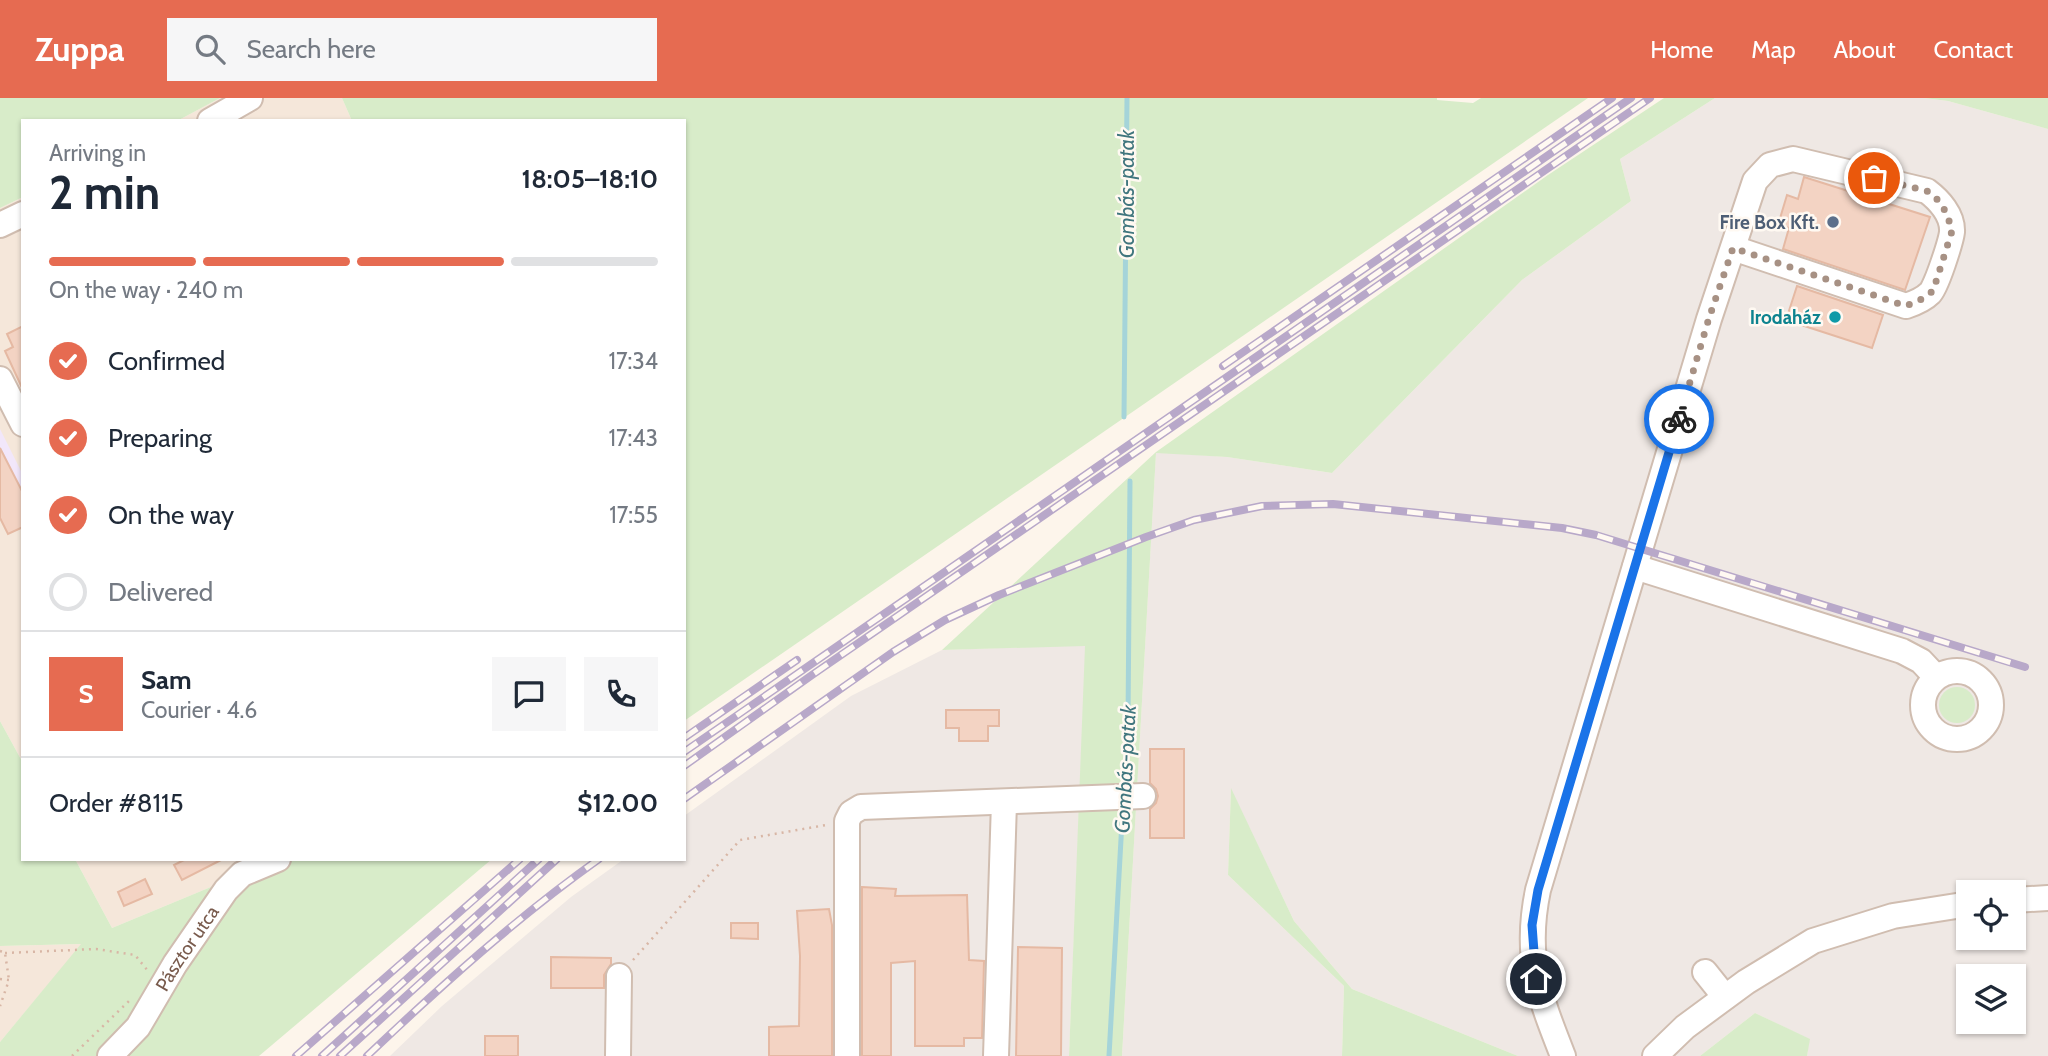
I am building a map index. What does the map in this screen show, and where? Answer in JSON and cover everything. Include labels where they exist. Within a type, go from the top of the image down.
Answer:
[{"type":"street","points":[[213,119],[250,98]]},
{"type":"street","points":[[1563,1056],[1545,1012],[1536,979],[1532,944],[1535,908],[1709,318],[1755,181],[1770,165],[1793,159],[1927,191],[1939,201],[1947,214],[1952,231],[1933,291],[1906,306],[1733,248]]},
{"type":"street","points":[[0,225],[21,215]]},
{"type":"street","points":[[0,379],[21,418]]},
{"type":"street","points":[[1635,567],[1902,651],[1921,661],[1936,677]]},
{"type":"street","points":[[847,1056],[846,821],[851,813],[861,807],[1143,796]]},
{"type":"street","points":[[996,1056],[1004,802]]},
{"type":"street","name":"Pásztor utca","points":[[110,1056],[138,1027],[175,964],[239,867],[268,861]]},
{"type":"street","points":[[2026,899],[2048,898]]},
{"type":"street","points":[[1655,1056],[1685,1027],[1725,997],[1813,941],[1893,916],[1956,906]]},
{"type":"street","points":[[1705,972],[1725,997]]},
{"type":"street","points":[[618,1056],[619,976]]},
{"type":"path","points":[[619,976],[740,840],[846,821]]},
{"type":"path","points":[[0,951],[5,953],[96,949],[122,953],[135,956],[153,979],[175,964]]},
{"type":"path","points":[[0,1006],[9,979],[5,953]]},
{"type":"path","points":[[0,979],[9,979]]},
{"type":"path","points":[[72,1056],[133,998]]},
{"type":"shaded area","points":[[220,98],[342,98],[351,119],[181,119]]},
{"type":"shaded area","points":[[1715,98],[1924,98],[1948,101],[2048,129],[2048,1056],[1807,1056],[1809,1039],[1755,1013],[1700,1056],[1518,1056],[1352,989],[1294,921],[1231,789],[1228,875],[1344,986],[1342,1056],[1122,1056],[1156,452],[1227,457],[1332,473],[1522,280],[1631,201],[1620,159]]},
{"type":"shaded area","points":[[21,198],[21,759],[0,721],[0,208]]},
{"type":"shaded area","points":[[0,429],[21,471],[21,492],[0,502]]},
{"type":"shaded area","points":[[1086,645],[1069,1056],[390,1056],[442,1006],[571,897],[621,861],[686,861],[686,815],[851,696],[942,650]]},
{"type":"shaded area","points":[[76,861],[273,861],[112,928]]},
{"type":"shaded area","points":[[82,944],[0,1042],[0,946]]},
{"type":"green space","points":[[0,98],[220,98],[181,119],[21,119],[21,198],[0,208]]},
{"type":"green space","points":[[342,98],[1437,98],[1473,103],[1481,98],[1588,98],[686,720],[686,119],[351,119]]},
{"type":"green space","points":[[1664,98],[1715,98],[1620,159],[1631,201],[1522,280],[1332,473],[1227,457],[1156,453],[1122,1056],[1069,1056],[1085,646],[942,650],[1156,452],[1548,175]]},
{"type":"green space","points":[[1924,98],[2048,98],[2048,129],[1948,101]]},
{"type":"green space","points":[[1957,687],[1970,692],[1975,705],[1970,718],[1957,723],[1944,718],[1939,705],[1944,692]]},
{"type":"green space","points":[[0,721],[21,759],[21,861],[76,861],[112,928],[273,861],[490,861],[259,1056],[0,1056],[0,1042],[81,944],[0,946]]},
{"type":"green space","points":[[1231,788],[1294,921],[1352,989],[1518,1056],[1342,1056],[1344,986],[1228,875]]},
{"type":"green space","points":[[1755,1013],[1810,1039],[1807,1056],[1700,1056]]},
{"type":"building","points":[[1804,177],[1930,217],[1905,290],[1783,249],[1789,228],[1778,225],[1787,195],[1798,199]]},
{"type":"building","name":"Irodaház","points":[[1797,286],[1883,315],[1872,348],[1786,320]]},
{"type":"building","points":[[21,327],[21,386],[5,351],[13,347],[7,334]]},
{"type":"building","points":[[0,448],[21,489],[21,528],[8,534],[0,518]]},
{"type":"building","points":[[946,710],[999,710],[999,726],[988,726],[988,741],[959,741],[959,728],[946,728]]},
{"type":"building","points":[[1150,749],[1184,749],[1184,838],[1150,838],[1150,809],[1158,796],[1150,783]]},
{"type":"building","points":[[182,861],[219,861],[182,880],[174,865]]},
{"type":"building","points":[[145,879],[152,894],[124,906],[118,892]]},
{"type":"building","points":[[862,887],[896,889],[895,896],[967,895],[969,960],[984,961],[982,1038],[964,1038],[964,1046],[915,1046],[915,961],[891,963],[891,1056],[862,1056]]},
{"type":"building","points":[[829,909],[832,925],[832,1056],[769,1056],[769,1027],[799,1026],[800,956],[797,911]]},
{"type":"building","points":[[731,923],[758,923],[758,939],[731,938]]},
{"type":"building","points":[[1018,947],[1062,948],[1061,1056],[1016,1056]]},
{"type":"building","points":[[551,957],[611,958],[611,964],[604,975],[604,988],[551,988]]},
{"type":"building","points":[[485,1036],[518,1036],[518,1056],[485,1056]]},
{"type":"waterway","name":"Gombás-patak","points":[[1124,417],[1127,98]]},
{"type":"waterway","name":"Gombás-patak","points":[[1124,789],[1128,722],[1130,481]]},
{"type":"waterway","name":"Gombás-patak","points":[[1109,1056],[1123,803]]},
{"type":"railway","points":[[1223,366],[1612,98]]},
{"type":"railway","points":[[686,751],[1631,98]]},
{"type":"railway","points":[[686,765],[1650,98]]},
{"type":"railway","points":[[686,798],[893,652],[945,620],[999,595],[1146,537],[1194,520],[1262,506],[1333,504],[1562,528],[1596,535],[2025,667]]},
{"type":"railway","points":[[686,737],[797,660]]},
{"type":"railway","points":[[296,1056],[518,861]]},
{"type":"railway","points":[[322,1056],[537,861]]},
{"type":"railway","points":[[340,1056],[555,861]]},
{"type":"railway","points":[[367,1056],[480,953],[596,861]]},
{"type":"way so far","points":[[1679,419],[1733,248],[1906,306],[1933,291],[1952,231],[1947,214],[1939,201],[1927,191],[1874,178]]},
{"type":"place","name":"Fire Box Kft.","points":[[1833,222]]},
{"type":"place","name":"Irodaház","points":[[1835,317]]},
{"type":"route","points":[[1536,979],[1532,925],[1538,890],[1679,419]]}]
